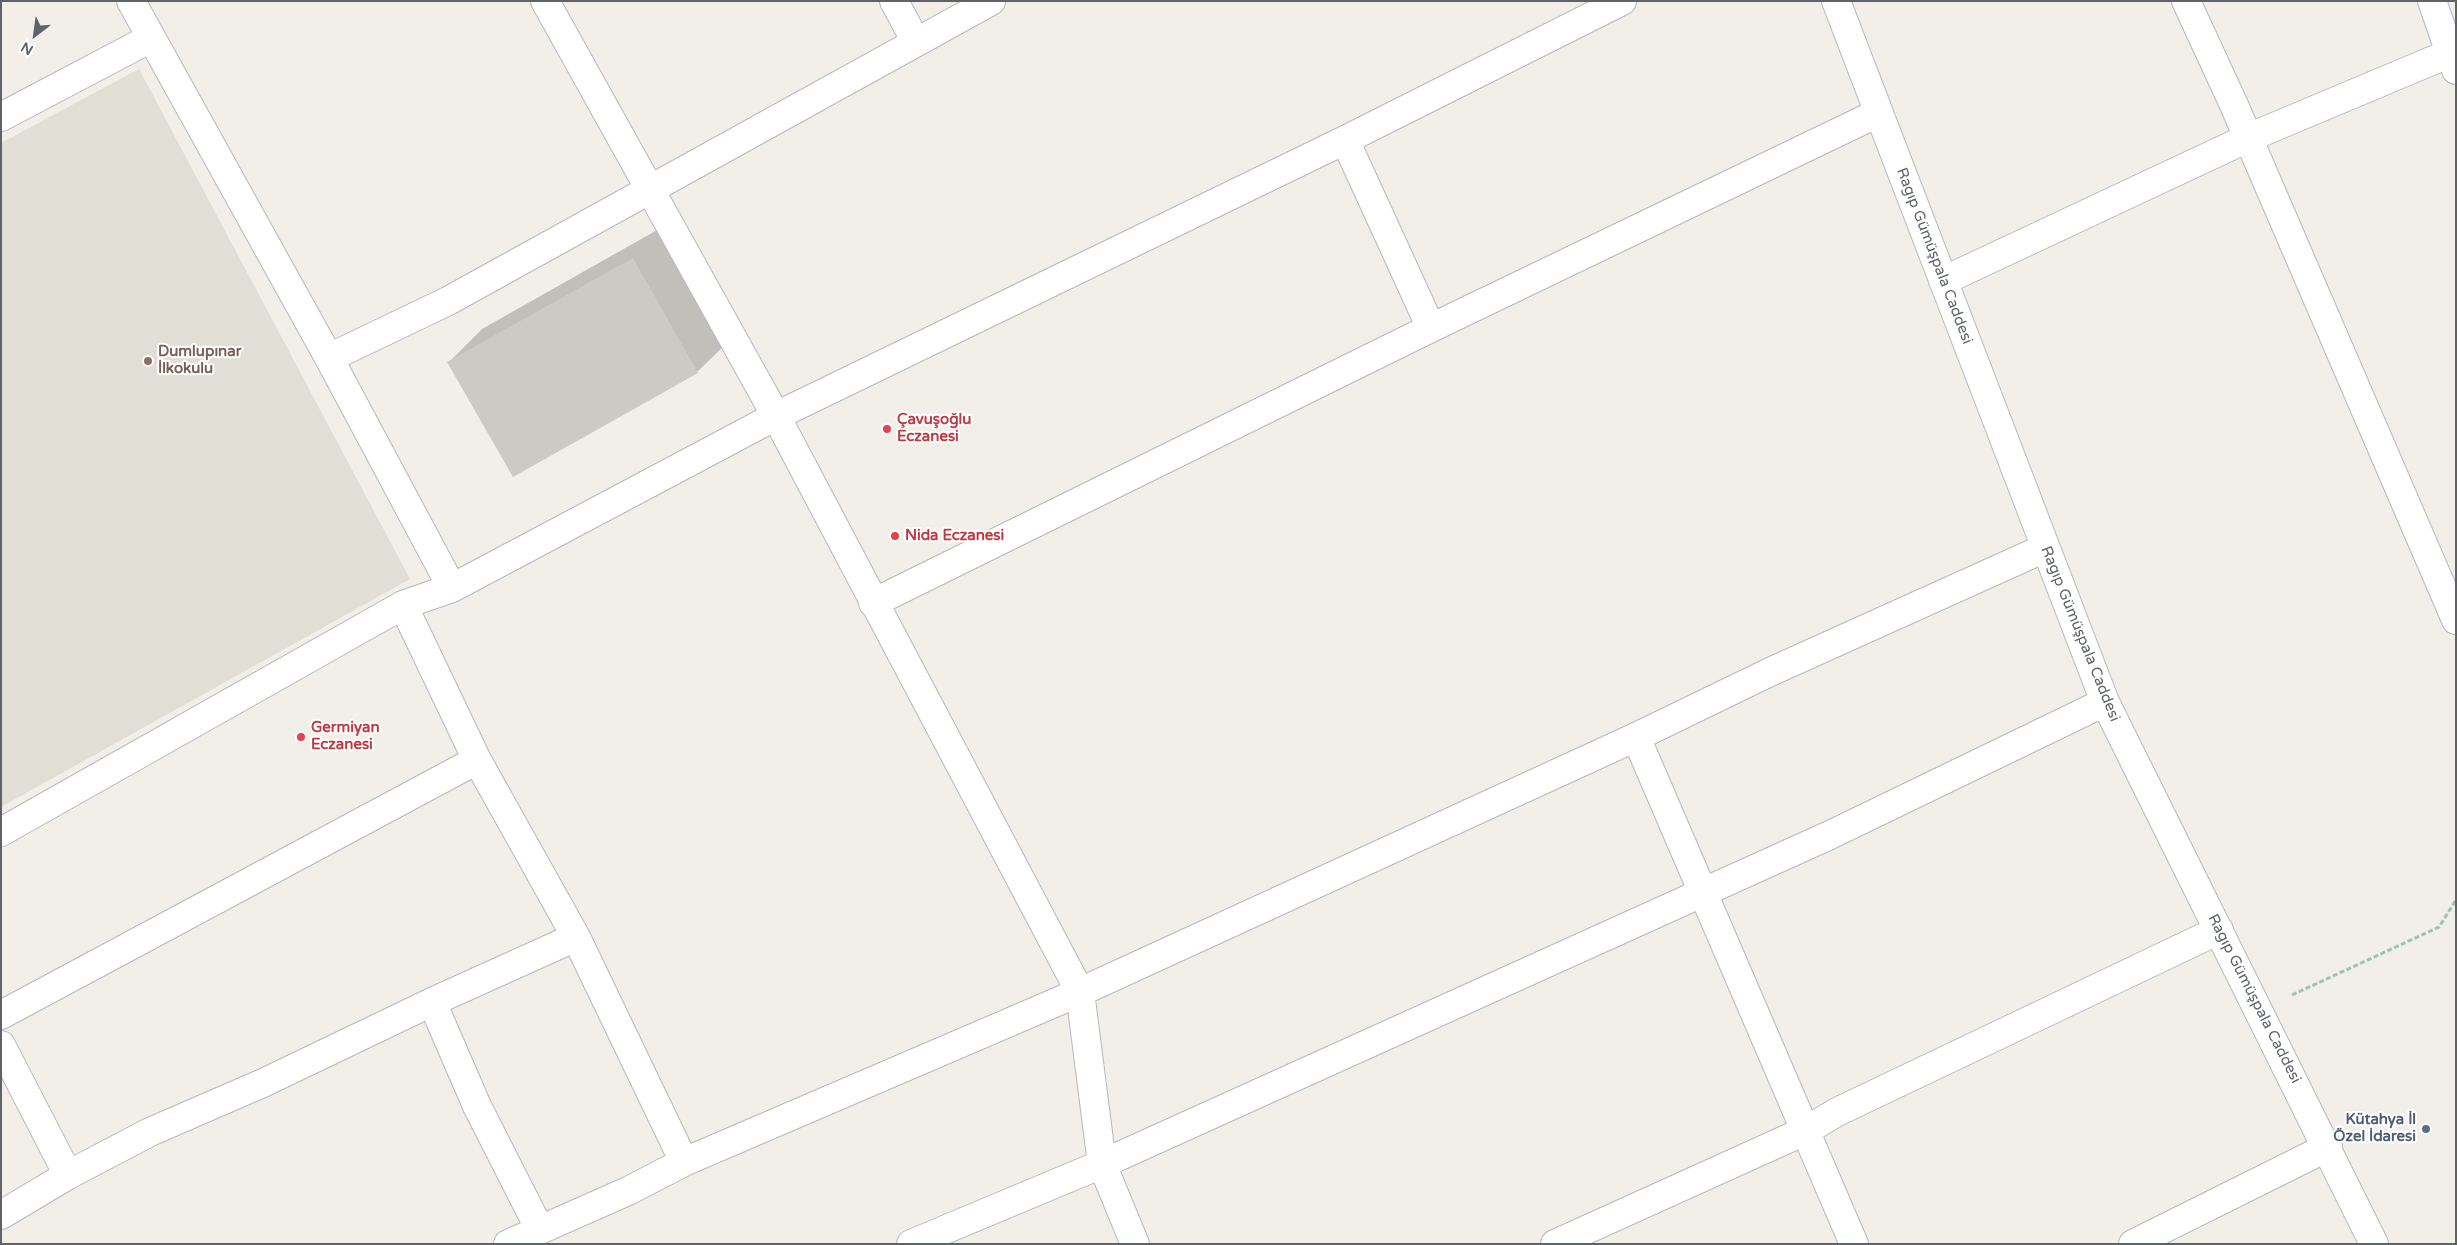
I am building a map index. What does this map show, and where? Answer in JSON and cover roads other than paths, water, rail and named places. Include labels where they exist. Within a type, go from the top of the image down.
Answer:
[{"type":"street","points":[[131,1],[329,358],[452,588]]},
{"type":"street","points":[[545,1],[776,416],[1080,992],[1102,1164],[1134,1244]]},
{"type":"street","points":[[894,1],[916,42]]},
{"type":"street","points":[[329,358],[448,301],[991,1]]},
{"type":"street","points":[[1,832],[403,605],[452,588],[776,416],[1345,140],[1622,1]]},
{"type":"street","name":"Ragıp Gümüşpala Caddesi","points":[[1836,1],[2105,702],[2328,1147],[2374,1244]]},
{"type":"street","points":[[2186,1],[2248,138],[2456,620]]},
{"type":"street","points":[[1943,281],[2248,138],[2452,62],[2432,1]]},
{"type":"street","points":[[1,117],[151,38]]},
{"type":"street","points":[[873,602],[1430,328],[1878,113]]},
{"type":"street","points":[[1345,140],[1430,328]]},
{"type":"street","points":[[508,1244],[628,1191],[684,1162],[1080,992],[1636,737],[1770,672],[2045,548]]},
{"type":"street","points":[[403,605],[478,760],[576,937],[684,1162]]},
{"type":"street","points":[[911,1244],[1102,1164],[1830,834],[2105,702]]},
{"type":"street","points":[[1636,737],[1701,891],[1807,1130],[1854,1244]]},
{"type":"street","points":[[1,1014],[478,760]]},
{"type":"street","points":[[1554,1244],[1807,1130],[1837,1112],[2219,930]]},
{"type":"street","points":[[1,1215],[68,1175],[150,1132],[263,1084],[432,1002],[576,937]]},
{"type":"street","points":[[432,1002],[477,1106],[540,1230]]},
{"type":"street","points":[[1,1045],[68,1175]]},
{"type":"street","points":[[2133,1244],[2328,1147]]},
{"type":"place","name":"Dumlupınar İlkokulu","points":[[148,361]]},
{"type":"place","name":"Çavuşoğlu Eczanesi","points":[[887,429]]},
{"type":"place","name":"Nida Eczanesi","points":[[895,536]]},
{"type":"place","name":"Germiyan Eczanesi","points":[[301,737]]},
{"type":"place","name":"Kütahya İl Özel İdaresi","points":[[2426,1129]]}]
